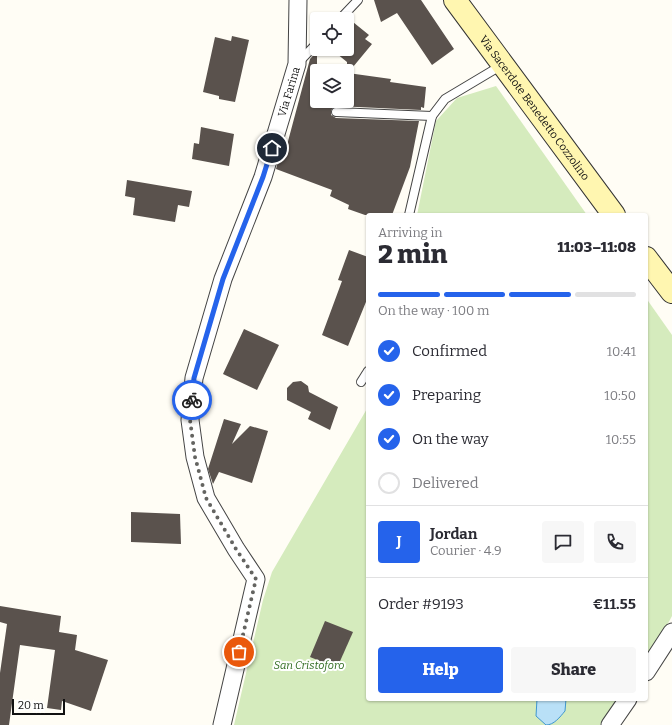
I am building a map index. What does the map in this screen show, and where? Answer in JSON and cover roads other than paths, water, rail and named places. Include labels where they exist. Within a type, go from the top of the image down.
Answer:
[{"type":"main road","name":"Via Sacerdote Benedetto Cozzolino","points":[[455,0],[613,213]]},
{"type":"main road","points":[[648,261],[672,292]]},
{"type":"street","name":"Via Farina","points":[[222,725],[256,579],[236,549],[206,498],[195,457],[190,420],[194,378],[223,279],[263,177],[297,64],[298,0]]},
{"type":"street","points":[[648,669],[672,632]]},
{"type":"street","points":[[610,725],[627,701]]},
{"type":"lane","points":[[347,12],[358,0]]},
{"type":"lane","points":[[297,64],[310,50]]},
{"type":"lane","points":[[409,213],[432,116],[445,99],[503,64]]},
{"type":"lane","points":[[336,112],[432,116]]},
{"type":"lane","points":[[361,382],[366,374]]},
{"type":"water","points":[[537,701],[566,701],[565,711],[559,718],[549,725],[546,725],[536,716]]},
{"type":"park label","name":"San Cristoforo","points":[[309,665]]}]
